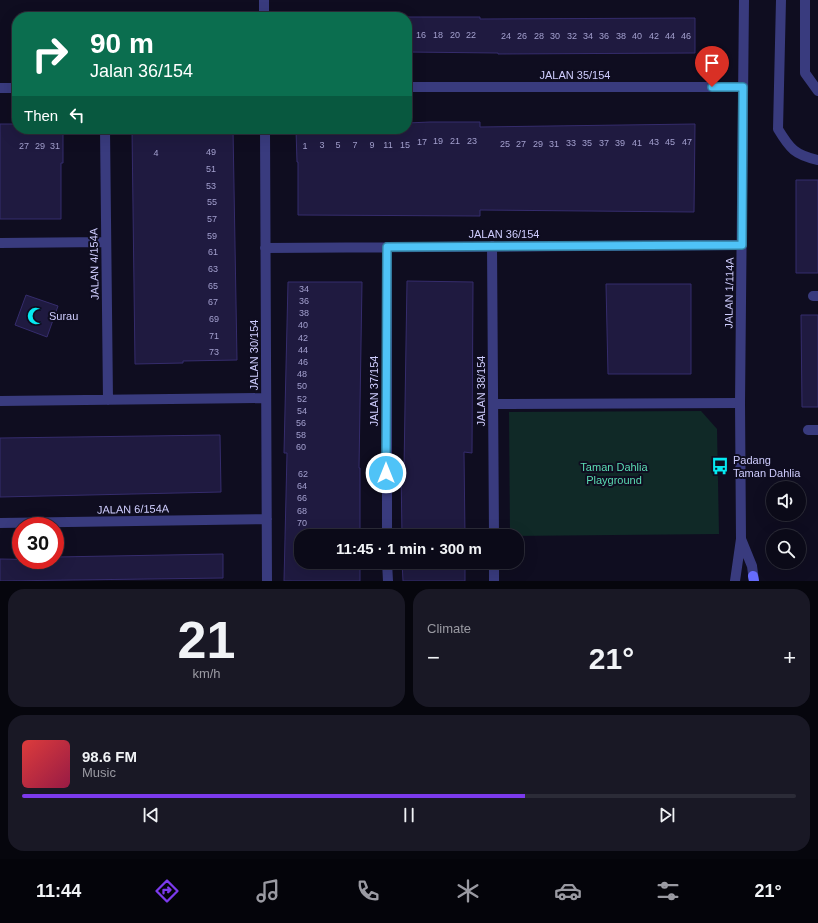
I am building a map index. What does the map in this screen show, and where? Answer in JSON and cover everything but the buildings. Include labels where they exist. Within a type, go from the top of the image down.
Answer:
[{"type":"street","points":[[264,0],[264,12]]},
{"type":"street","name":"JALAN 1/114A","points":[[735,581],[741,539],[740,403],[744,0]]},
{"type":"street","points":[[781,0],[778,129],[794,151],[805,157],[818,160]]},
{"type":"street","points":[[805,0],[805,73],[818,91]]},
{"type":"street","name":"JALAN 35/154","points":[[412,87],[743,87]]},
{"type":"street","points":[[0,88],[12,88]]},
{"type":"street","name":"JALAN 4/154A","points":[[105,134],[108,400]]},
{"type":"street","name":"JALAN 30/154","points":[[265,134],[267,581]]},
{"type":"street","points":[[0,243],[106,242]]},
{"type":"street","name":"JALAN 36/154","points":[[265,248],[742,245]]},
{"type":"street","name":"JALAN 38/154","points":[[492,246],[494,529]]},
{"type":"street","name":"JALAN 37/154","points":[[387,247],[387,529]]},
{"type":"street","points":[[0,400],[266,398]]},
{"type":"street","points":[[493,404],[740,403]]},
{"type":"street","name":"JALAN 6/154A","points":[[0,523],[267,519]]},
{"type":"street","name":"JALAN 1/114A","points":[[741,539],[752,566],[754,580]]},
{"type":"street","points":[[387,569],[388,581]]},
{"type":"street","points":[[494,569],[494,581]]},
{"type":"green space","name":"Taman Dahlia Playground","points":[[701,411],[717,429],[719,534],[524,536],[524,529],[510,529],[509,412]]},
{"type":"place","name":"Surau","points":[[36,316]]},
{"type":"place","name":"Padang Taman Dahlia","points":[[720,466]]},
{"type":"route","points":[[386,473],[387,247],[742,245],[743,87],[712,87]]}]
